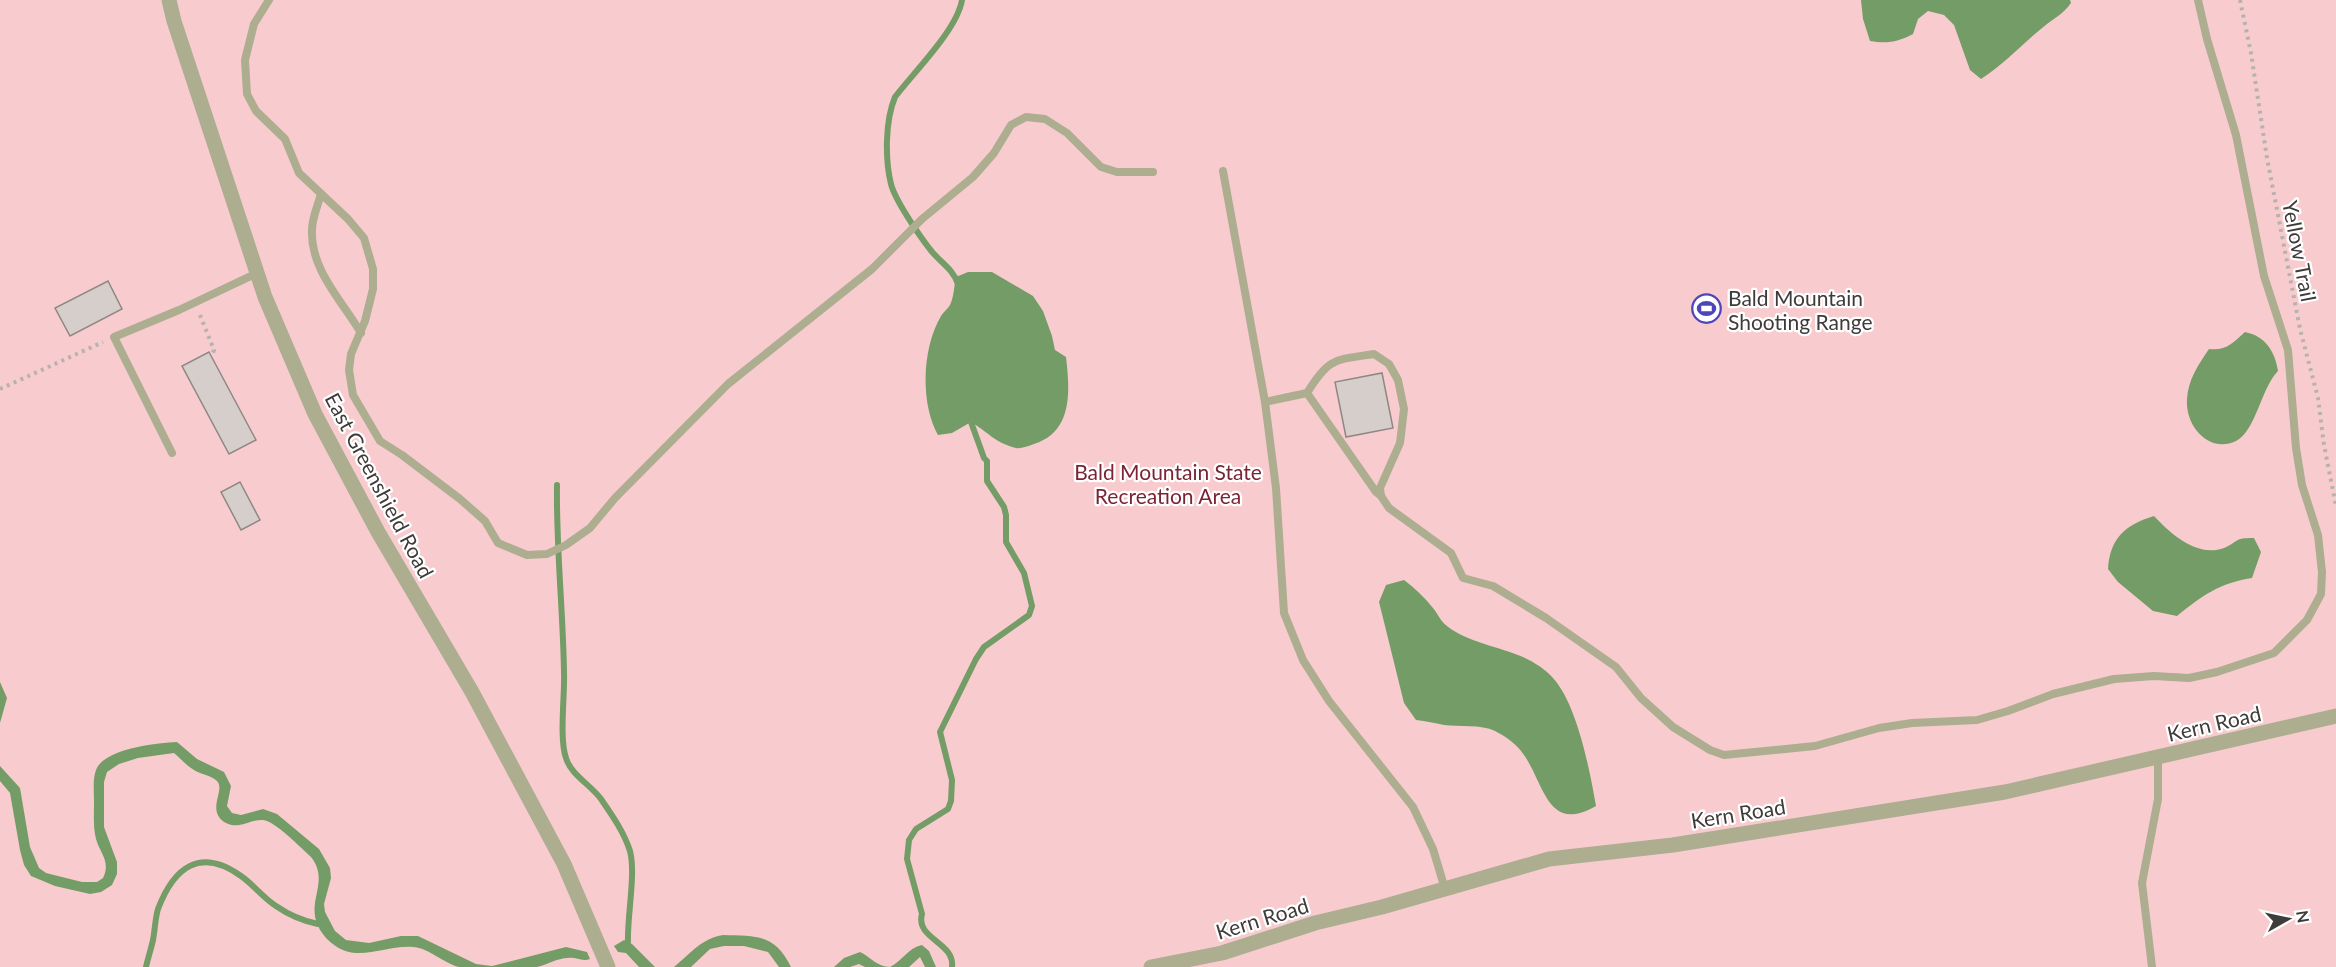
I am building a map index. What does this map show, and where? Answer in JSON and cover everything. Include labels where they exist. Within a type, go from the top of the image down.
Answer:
[{"type":"street","name":"East Greenshield Road","points":[[169,0],[216,154],[257,273],[315,414],[378,532],[472,692],[564,864],[608,967]]},
{"type":"street","name":"Kern Road","points":[[1151,967],[1222,954],[1315,923],[1445,890],[1549,860],[1673,845],[2005,792],[2336,716]]},
{"type":"lane","points":[[269,0],[254,24],[245,60],[247,94],[256,111],[285,139],[300,173],[348,219],[364,238],[373,269],[373,289],[361,333],[351,354],[350,384],[353,395],[380,441],[460,499],[484,521],[498,543],[526,555],[547,554],[566,545],[590,528],[615,498],[728,384],[872,269],[922,219],[973,177],[994,153],[1011,125],[1026,117],[1045,119],[1067,133],[1101,167],[1117,172],[1153,172]]},
{"type":"lane","points":[[1307,393],[1389,508],[1451,553],[1462,578],[1493,586],[1564,630],[1616,667],[1641,698],[1673,727],[1710,750],[1724,755],[1815,746],[1879,728],[1912,723],[1977,720],[2053,694],[2114,679],[2154,676],[2189,678],[2217,672],[2274,653],[2307,620],[2321,594],[2322,572],[2318,535],[2302,485],[2296,448],[2288,350],[2264,276],[2236,135],[2207,39],[2198,0]]},
{"type":"lane","points":[[1223,171],[1265,402],[1276,488],[1284,613],[1303,660],[1329,701],[1413,807],[1433,849],[1445,890]]},
{"type":"lane","points":[[321,194],[312,229],[316,256],[325,279],[361,333]]},
{"type":"lane","points":[[172,453],[114,337],[195,303],[257,273]]},
{"type":"lane","points":[[1265,402],[1307,393],[1321,371],[1337,360],[1374,354],[1389,364],[1398,380],[1404,409],[1400,443],[1380,488],[1381,496]]},
{"type":"lane","points":[[2152,967],[2142,884],[2158,799],[2158,757]]},
{"type":"path","name":"Yellow Trail","points":[[2240,0],[2251,53],[2267,158],[2300,329],[2318,398],[2324,445],[2336,506]]},
{"type":"path","points":[[195,303],[214,350],[212,356]]},
{"type":"path","points":[[0,389],[114,337]]},
{"type":"green space","name":"Bald Mountain State Recreation Area","points":[[0,0],[2336,0],[2336,967],[0,967]]},
{"type":"shaded area","points":[[1861,0],[2070,0],[2071,3],[1981,79],[1970,70],[1954,25],[1944,15],[1928,11],[1918,19],[1913,34],[1892,42],[1870,41],[1863,19]]},
{"type":"shaded area","points":[[968,272],[992,272],[1033,296],[1043,311],[1055,350],[1066,357],[1068,396],[1062,420],[1047,438],[1034,444],[1020,448],[1009,446],[971,422],[952,433],[938,435],[932,422],[926,392],[930,344],[941,316],[951,302],[956,277]]},
{"type":"shaded area","points":[[2245,332],[2258,337],[2268,346],[2272,351],[2278,371],[2272,378],[2254,419],[2243,436],[2236,441],[2217,444],[2201,435],[2190,419],[2187,409],[2189,385],[2209,349],[2225,347]]},
{"type":"shaded area","points":[[2154,516],[2176,536],[2204,550],[2224,548],[2239,539],[2254,538],[2261,552],[2252,578],[2230,583],[2212,591],[2177,616],[2153,611],[2118,582],[2108,569],[2112,549],[2121,534],[2135,524]]},
{"type":"shaded area","points":[[1404,580],[1416,589],[1441,620],[1455,632],[1523,657],[1539,666],[1553,678],[1569,704],[1576,721],[1596,806],[1580,813],[1568,814],[1558,811],[1550,803],[1523,754],[1512,742],[1495,731],[1483,727],[1444,725],[1416,720],[1404,703],[1379,602],[1386,585]]},
{"type":"shaded area","points":[[0,682],[7,698],[0,723]]},
{"type":"shaded area","points":[[177,742],[197,759],[224,772],[231,786],[227,806],[232,813],[241,815],[263,809],[277,814],[319,849],[330,868],[331,878],[324,904],[325,912],[335,931],[346,940],[369,943],[401,936],[418,936],[476,964],[492,966],[566,947],[587,952],[590,959],[564,958],[537,967],[459,967],[413,947],[357,953],[336,947],[326,938],[315,916],[319,877],[317,867],[311,857],[274,825],[263,820],[240,825],[226,823],[217,813],[219,785],[217,781],[194,770],[174,753],[138,758],[119,764],[107,772],[104,782],[104,827],[117,862],[117,874],[112,885],[101,892],[90,894],[55,886],[31,876],[24,865],[20,850],[10,793],[0,781],[0,766],[20,788],[30,847],[39,868],[46,873],[82,882],[97,882],[103,878],[106,867],[96,839],[94,825],[94,783],[98,766],[104,760],[123,751],[147,745]]},
{"type":"shaded area","points":[[723,935],[764,939],[778,948],[791,967],[779,967],[768,952],[744,946],[724,946],[710,949],[691,967],[674,967],[702,943]]},
{"type":"shaded area","points":[[624,940],[632,944],[655,967],[639,967],[626,953],[618,952],[614,946]]},
{"type":"shaded area","points":[[922,945],[929,951],[936,967],[925,967],[920,957],[909,967],[890,967],[913,949]]},
{"type":"shaded area","points":[[860,952],[885,967],[865,967],[859,964],[850,967],[834,967],[844,958]]},
{"type":"building","points":[[108,281],[122,309],[70,336],[55,308]]},
{"type":"building","points":[[209,352],[256,440],[229,454],[182,366]]},
{"type":"building","points":[[1382,373],[1393,428],[1346,437],[1335,382]]},
{"type":"building","points":[[240,482],[260,520],[241,530],[221,492]]},
{"type":"waterway","points":[[958,284],[949,269],[925,242],[897,199],[889,174],[887,140],[889,117],[895,97],[944,37],[962,0]]},
{"type":"waterway","points":[[952,967],[948,952],[929,935],[921,922],[922,914],[907,859],[909,840],[916,829],[948,809],[951,801],[952,780],[940,732],[976,659],[984,647],[1029,615],[1032,606],[1024,573],[1006,542],[1004,507],[987,481],[987,461],[971,422],[973,415]]},
{"type":"waterway","points":[[557,485],[564,672],[564,750],[572,770],[597,794],[613,817],[630,851],[632,871],[628,942]]},
{"type":"waterway","points":[[146,967],[157,913],[164,894],[180,872],[201,863],[213,863],[226,867],[241,876],[281,909],[318,924]]},
{"type":"place","name":"Bald Mountain Shooting Range","points":[[1707,309]]}]
